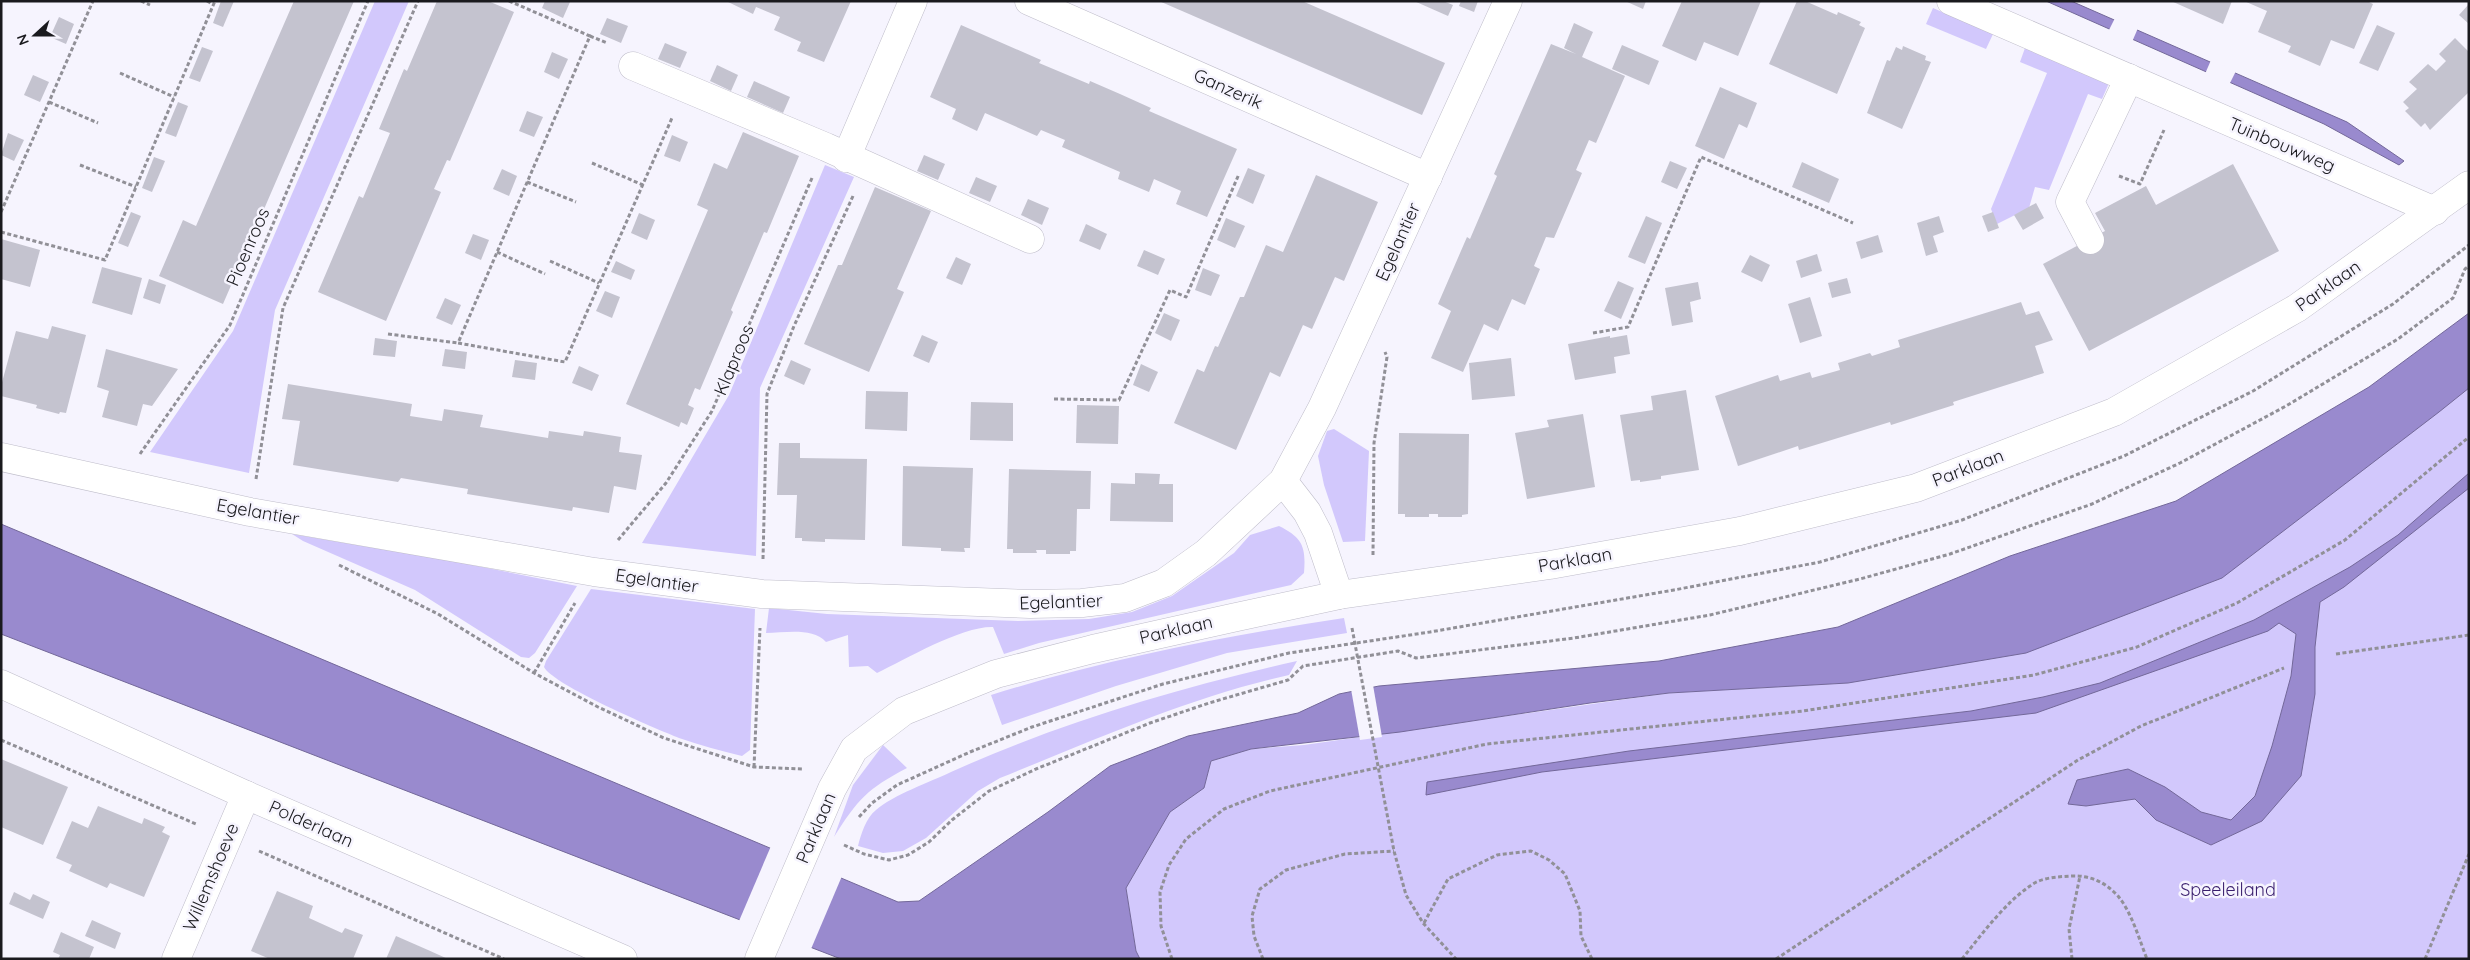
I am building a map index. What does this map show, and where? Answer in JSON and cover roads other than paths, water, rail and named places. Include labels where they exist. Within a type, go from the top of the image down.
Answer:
[{"type":"street","points":[[846,157],[913,1]]},
{"type":"street","name":"Ganzerik","points":[[1029,1],[1428,177]]},
{"type":"street","name":"Egelantier","points":[[1,457],[119,485],[250,512],[594,572],[762,594],[1030,604],[1082,603],[1125,598],[1164,583],[1206,553],[1283,481],[1322,408],[1368,310],[1508,1]]},
{"type":"street","name":"Tuinbouwweg","points":[[1951,1],[2435,211]]},
{"type":"street","points":[[633,66],[846,157],[1030,239]]},
{"type":"street","points":[[2090,240],[2070,202],[2129,78]]},
{"type":"street","name":"Parklaan","points":[[759,959],[832,789],[854,749],[904,711],[996,674],[1093,649],[1339,595],[1550,565],[1740,530],[1916,488],[2114,412],[2297,308],[2469,185]]},
{"type":"street","points":[[1283,481],[1307,512],[1318,533],[1339,595]]},
{"type":"street","name":"Polderlaan","points":[[1,684],[246,795],[623,959]]},
{"type":"street","name":"Willemshoeve","points":[[176,959],[246,795]]},
{"type":"park label","name":"Speeleiland","points":[[2228,890]]}]
